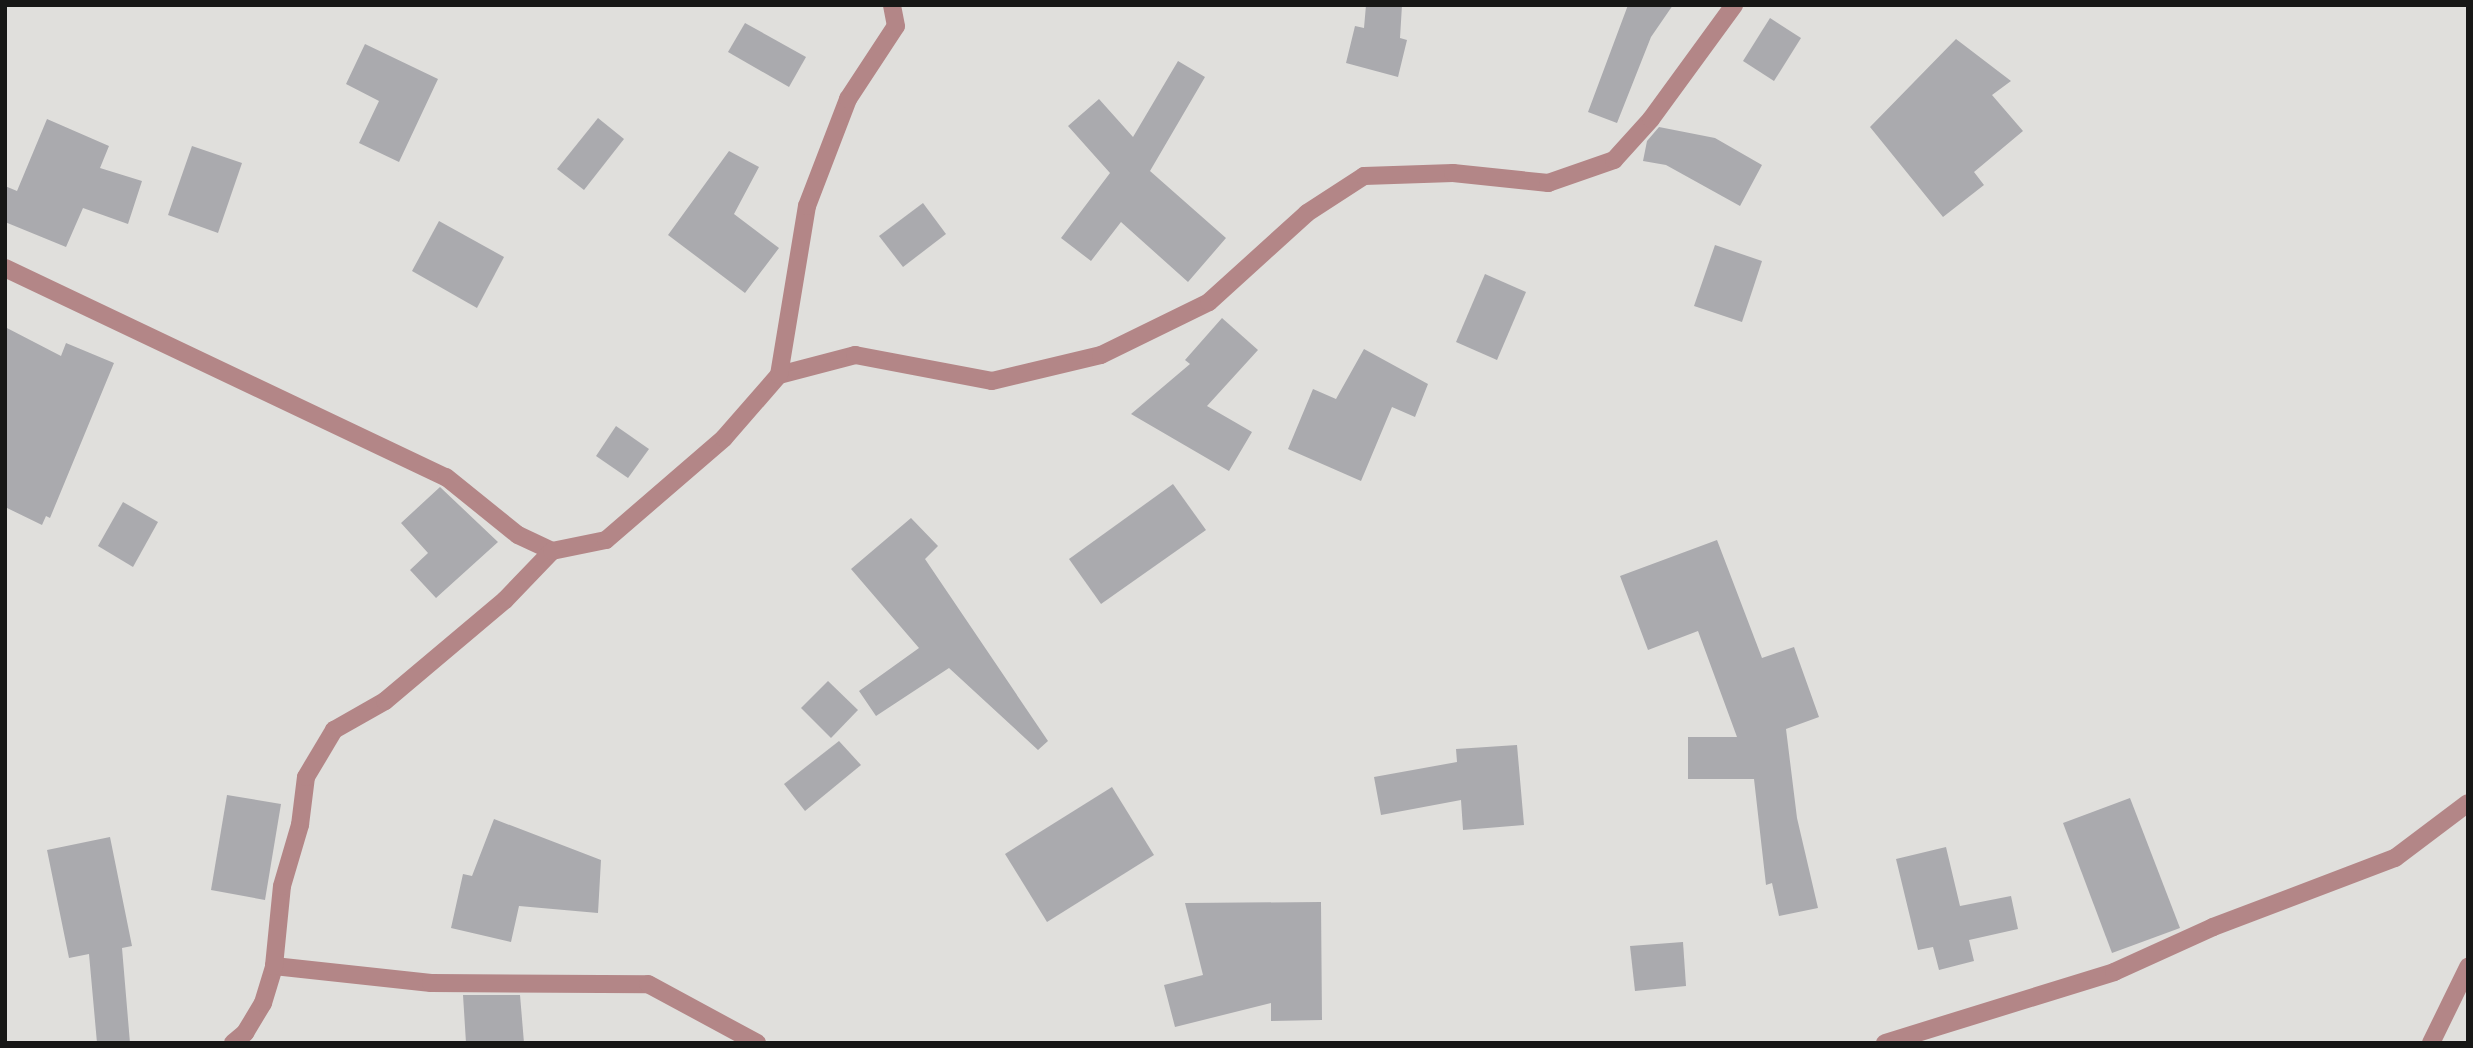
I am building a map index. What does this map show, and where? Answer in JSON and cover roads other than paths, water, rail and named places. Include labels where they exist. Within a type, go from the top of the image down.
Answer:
[{"type":"street","points":[[233,1043],[246,1033],[263,1003],[274,966],[282,886],[300,825],[306,777],[334,730],[385,701],[505,600],[552,551],[606,540],[724,438],[779,375],[807,206],[848,99],[896,26],[892,5]]},
{"type":"street","points":[[779,375],[855,355],[992,381],[1101,355],[1209,302],[1307,213],[1364,176],[1453,173],[1548,183],[1614,160],[1651,119],[1734,5]]},
{"type":"street","points":[[5,268],[446,477],[518,534],[552,551]]},
{"type":"street","points":[[1885,1043],[2114,972],[2213,927],[2395,858],[2468,803]]},
{"type":"street","points":[[274,966],[431,984],[648,984],[757,1043]]},
{"type":"street","points":[[2431,1043],[2468,967]]}]
